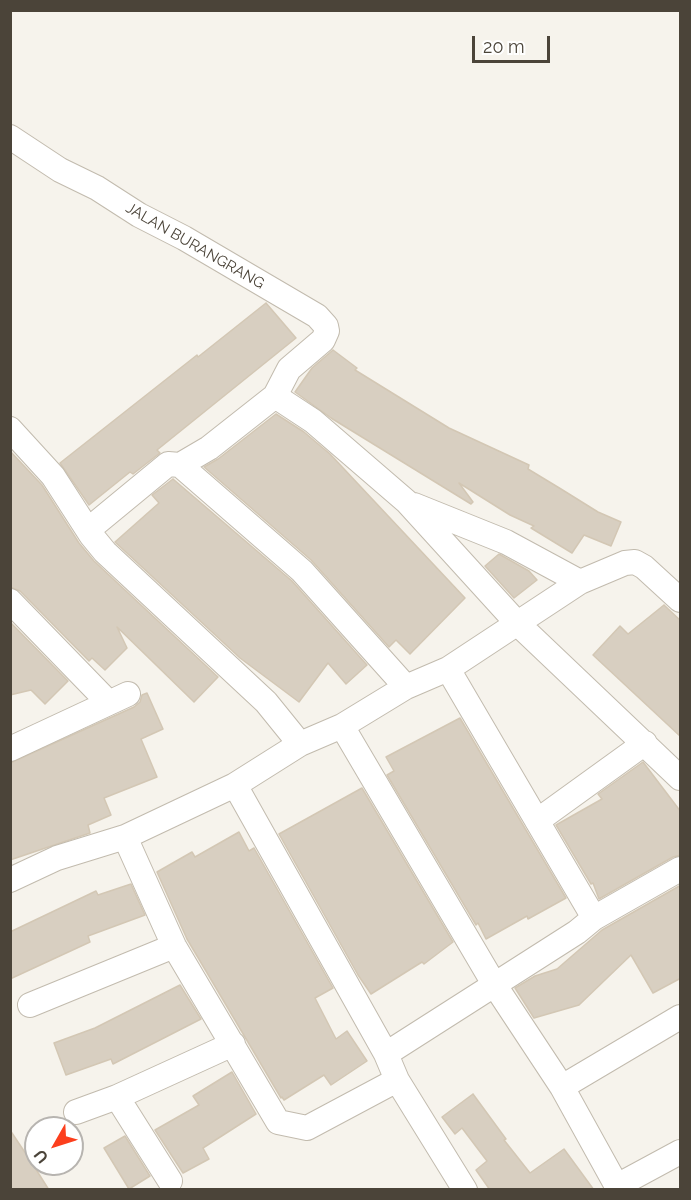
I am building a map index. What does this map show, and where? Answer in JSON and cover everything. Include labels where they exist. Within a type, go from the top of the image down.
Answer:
[{"type":"street","name":"JALAN BURANGRANG","points":[[10,137],[60,170],[97,188],[139,215],[184,238],[317,316],[326,326],[327,331],[323,340],[289,369],[274,396]]},
{"type":"street","points":[[90,535],[94,525],[168,464],[180,465],[209,448],[274,396],[313,421],[407,502],[518,624],[681,778]]},
{"type":"street","points":[[10,429],[53,476],[90,535],[105,552],[266,702],[300,744]]},
{"type":"street","points":[[180,465],[302,571],[406,687]]},
{"type":"street","points":[[407,502],[506,542],[580,582]]},
{"type":"street","points":[[10,880],[57,858],[125,837],[235,785],[300,744],[342,726],[406,687],[448,669],[580,582],[625,563],[635,562],[644,567],[681,600]]},
{"type":"street","points":[[10,602],[118,699],[10,749]]},
{"type":"street","points":[[448,669],[594,918]]},
{"type":"street","points":[[342,726],[494,984],[562,1087],[618,1188],[681,1152]]},
{"type":"street","points":[[537,821],[645,743]]},
{"type":"street","points":[[235,785],[386,1054],[397,1080],[465,1190]]},
{"type":"street","points":[[125,837],[174,946],[278,1122],[307,1128],[397,1080]]},
{"type":"street","points":[[386,1054],[577,933],[594,918],[681,869]]},
{"type":"street","points":[[30,1005],[174,946]]},
{"type":"street","points":[[562,1087],[681,1017]]},
{"type":"street","points":[[76,1112],[117,1097],[233,1044]]},
{"type":"street","points":[[117,1097],[170,1181]]},
{"type":"building","points":[[266,303],[296,338],[157,450],[160,453],[133,474],[130,472],[89,505],[60,463]]},
{"type":"building","points":[[333,350],[357,368],[355,370],[449,428],[529,465],[528,469],[598,512],[621,522],[611,546],[584,535],[572,553],[531,528],[534,526],[510,515],[459,483],[473,502],[471,504],[331,418],[295,392],[312,368]]},
{"type":"building","points":[[276,414],[304,432],[330,454],[465,598],[410,654],[396,640],[389,647],[311,560],[204,467],[218,459]]},
{"type":"building","points":[[10,451],[42,485],[79,543],[94,561],[218,677],[194,702],[117,627],[127,648],[105,670],[92,658],[89,661],[20,591],[10,587]]},
{"type":"building","points":[[173,479],[292,581],[367,665],[346,684],[328,663],[299,702],[240,658],[115,542],[159,503],[152,495]]},
{"type":"building","points":[[499,554],[529,571],[537,580],[514,598],[485,566]]},
{"type":"building","points":[[664,605],[681,621],[681,737],[593,655],[620,626],[628,634]]},
{"type":"building","points":[[10,622],[68,681],[45,704],[31,690],[10,695]]},
{"type":"building","points":[[147,693],[163,729],[141,739],[157,777],[104,798],[111,815],[88,825],[90,833],[10,860],[10,763],[134,707],[140,702],[142,695]]},
{"type":"building","points":[[460,718],[566,898],[486,939],[387,775],[394,771],[386,757]]},
{"type":"building","points":[[643,762],[681,812],[681,855],[673,857],[599,899],[593,883],[591,884],[556,825],[602,799],[598,794]]},
{"type":"building","points":[[362,788],[453,942],[424,964],[422,962],[371,994],[279,834]]},
{"type":"building","points":[[239,832],[249,851],[254,848],[333,988],[315,998],[336,1039],[347,1031],[367,1061],[331,1085],[324,1075],[284,1100],[187,939],[157,872],[192,852],[195,857]]},
{"type":"building","points":[[131,884],[145,915],[88,936],[90,942],[10,979],[10,932],[96,891],[98,895]]},
{"type":"building","points":[[681,885],[681,978],[653,993],[631,955],[579,1005],[534,1018],[515,988],[535,976],[557,969],[602,930]]},
{"type":"building","points":[[180,985],[201,1019],[113,1064],[111,1059],[66,1075],[54,1043],[95,1028]]},
{"type":"building","points":[[232,1072],[256,1114],[203,1148],[209,1159],[183,1173],[155,1130],[199,1105],[193,1096]]},
{"type":"building","points":[[473,1094],[530,1173],[564,1149],[594,1190],[490,1190],[476,1170],[487,1161],[462,1128],[455,1134],[442,1117]]},
{"type":"building","points":[[10,1130],[24,1151],[24,1176],[40,1176],[49,1190],[10,1190]]},
{"type":"building","points":[[125,1136],[150,1176],[129,1189],[104,1148]]}]
